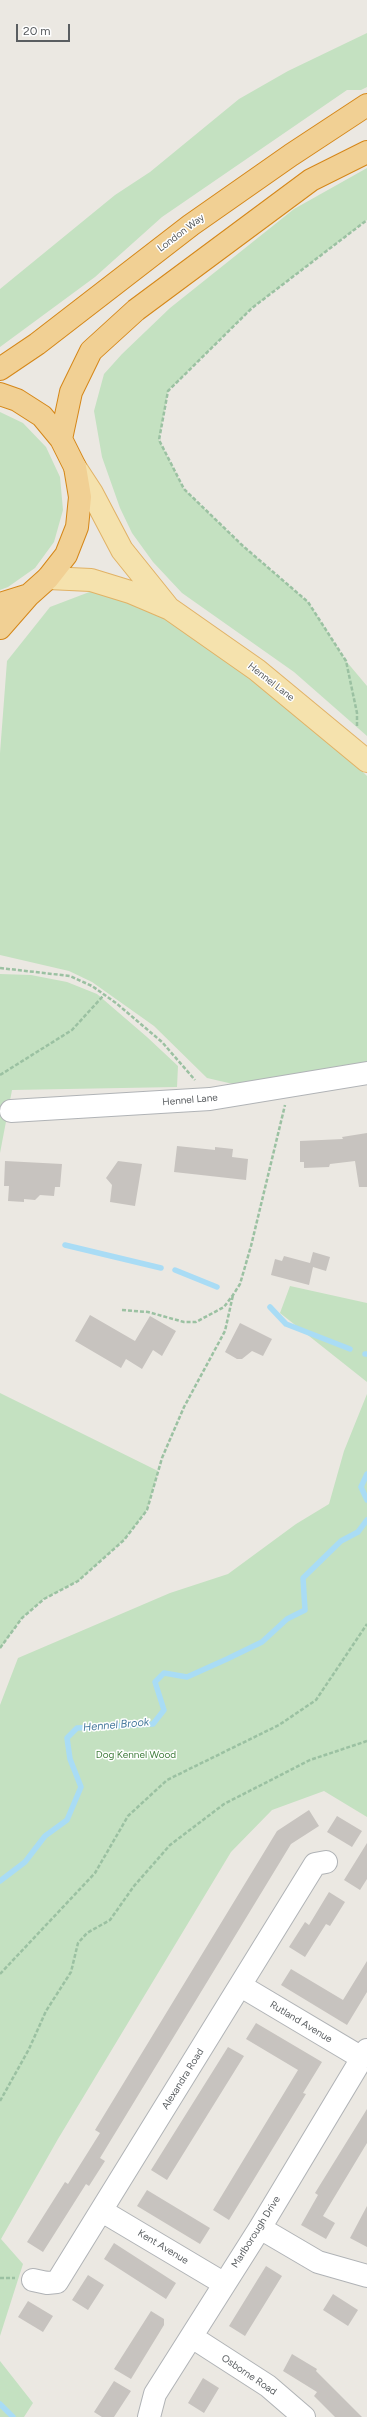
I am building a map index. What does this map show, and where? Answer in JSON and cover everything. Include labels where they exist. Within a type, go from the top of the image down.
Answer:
[{"type":"highway","name":"London Way","points":[[0,369],[37,344],[191,225],[291,155],[367,105]]},
{"type":"highway","points":[[61,439],[71,392],[91,351],[136,310],[305,185],[367,152]]},
{"type":"highway","points":[[0,394],[17,400],[42,416],[61,439],[75,467],[80,497],[77,527],[66,554],[48,578],[28,595],[0,628]]},
{"type":"highway","points":[[0,604],[28,595]]},
{"type":"main road","name":"Hennel Lane","points":[[75,467],[92,493],[122,550],[170,610]]},
{"type":"main road","name":"Hennel Lane","points":[[48,578],[91,580],[130,592],[170,610],[257,670],[361,756]]},
{"type":"street","name":"Hennel Lane","points":[[11,1111],[210,1099],[290,1085],[367,1074]]},
{"type":"street","name":"Alexandra Road","points":[[33,2280],[47,2283],[57,2282],[241,1986],[314,1864],[326,1862]]},
{"type":"street","name":"Rutland Avenue","points":[[241,1986],[365,2054]]},
{"type":"street","name":"Marlborough Drive","points":[[150,2416],[155,2394],[192,2337],[223,2283],[260,2228],[365,2054]]},
{"type":"street","name":"Kent Avenue","points":[[102,2211],[223,2283]]},
{"type":"street","points":[[260,2228],[318,2262],[367,2276]]},
{"type":"street","name":"Osborne Road","points":[[192,2337],[268,2386],[304,2417]]},
{"type":"path","points":[[361,756],[357,713],[346,661],[308,602],[243,546],[184,489],[159,440],[168,392],[252,308],[367,220]]},
{"type":"path","points":[[0,968],[70,976],[92,986],[103,996],[116,1003],[162,1042],[210,1099]]},
{"type":"path","points":[[0,1075],[72,1030],[103,996]]},
{"type":"path","points":[[122,1310],[148,1312],[184,1322],[196,1322],[224,1307],[234,1295],[240,1284],[251,1246],[278,1141],[290,1085]]},
{"type":"path","points":[[0,1648],[22,1618],[44,1599],[78,1581],[124,1540],[147,1510],[162,1458],[184,1407],[224,1331],[234,1295]]},
{"type":"path","points":[[0,1974],[94,1873],[128,1816],[167,1780],[279,1726],[316,1700],[367,1624]]},
{"type":"path","points":[[0,2101],[29,2049],[46,2011],[71,1972],[78,1943],[87,1934],[110,1920],[134,1886],[170,1845],[224,1804],[310,1760],[367,1741]]},
{"type":"path","points":[[0,2278],[4,2277]]},
{"type":"green space","points":[[367,33],[367,87],[361,90],[347,90],[162,217],[95,277],[0,347],[0,289],[115,195],[150,172],[239,99],[288,71]]},
{"type":"green space","points":[[367,168],[367,220],[252,308],[168,391],[159,440],[184,489],[243,546],[308,602],[346,661],[367,686],[367,736],[294,672],[182,593],[153,562],[132,533],[120,508],[102,457],[94,411],[104,374],[122,354],[170,308],[294,209]]},
{"type":"green space","points":[[0,412],[23,423],[46,447],[60,477],[63,510],[54,542],[35,568],[8,587],[0,590]]},
{"type":"green space","points":[[92,591],[155,612],[316,725],[367,776],[367,1064],[233,1084],[207,1078],[154,1026],[92,982],[69,971],[0,955],[0,753],[7,661],[50,607]]},
{"type":"green space","points":[[0,974],[31,975],[67,982],[97,994],[178,1066],[177,1087],[12,1090],[0,1153]]},
{"type":"green space","points":[[290,1286],[367,1303],[367,1382],[280,1313]]},
{"type":"green space","points":[[0,1393],[158,1471],[147,1510],[124,1540],[78,1581],[44,1599],[22,1618],[0,1649]]},
{"type":"green space","name":"Dog Kennel Wood","points":[[367,1394],[367,1817],[324,1791],[272,1810],[231,1852],[58,2139],[1,2239],[23,2264],[0,2336],[0,1705],[18,1658],[170,1593],[228,1574],[296,1524],[329,1504],[344,1451]]},
{"type":"green space","points":[[0,2361],[33,2403],[24,2417],[0,2417]]},
{"type":"building","points":[[367,1133],[367,1187],[359,1187],[355,1161],[330,1164],[329,1167],[304,1168],[304,1162],[300,1162],[300,1141],[343,1139],[342,1137]]},
{"type":"building","points":[[177,1146],[215,1150],[215,1147],[233,1149],[232,1157],[248,1159],[246,1180],[174,1172]]},
{"type":"building","points":[[5,1161],[62,1164],[60,1187],[55,1187],[54,1196],[40,1195],[35,1200],[24,1199],[24,1202],[8,1201],[9,1186],[4,1186]]},
{"type":"building","points":[[118,1161],[142,1164],[135,1206],[110,1202],[112,1185],[106,1178]]},
{"type":"building","points":[[313,1252],[330,1257],[326,1271],[313,1267],[309,1285],[271,1275],[275,1259],[282,1261],[284,1256],[310,1263]]},
{"type":"building","points":[[90,1315],[135,1341],[150,1316],[176,1331],[162,1356],[153,1350],[142,1369],[126,1359],[121,1368],[75,1341]]},
{"type":"building","points":[[240,1323],[272,1339],[263,1356],[252,1351],[242,1359],[237,1359],[225,1352]]},
{"type":"building","points":[[309,1810],[319,1826],[291,1844],[100,2158],[105,2161],[89,2186],[86,2184],[43,2252],[27,2242],[65,2182],[68,2184],[100,2133],[95,2130],[277,1831]]},
{"type":"building","points":[[337,1816],[362,1831],[352,1847],[327,1832]]},
{"type":"building","points":[[367,1843],[367,1879],[360,1890],[344,1880]]},
{"type":"building","points":[[329,1892],[345,1902],[330,1926],[326,1924],[305,1957],[289,1947],[305,1922],[309,1925]]},
{"type":"building","points":[[367,1961],[367,1992],[347,2025],[281,1985],[291,1969],[343,2000]]},
{"type":"building","points":[[256,2023],[322,2062],[303,2093],[306,2094],[229,2220],[213,2210],[298,2070],[246,2039]]},
{"type":"building","points":[[228,2047],[244,2056],[167,2180],[151,2170]]},
{"type":"building","points":[[367,2109],[367,2143],[323,2216],[335,2223],[326,2239],[301,2225],[318,2195],[315,2193]]},
{"type":"building","points":[[147,2190],[210,2228],[200,2244],[137,2206]]},
{"type":"building","points":[[367,2206],[367,2247],[350,2238]]},
{"type":"building","points":[[114,2243],[176,2283],[166,2299],[104,2259]]},
{"type":"building","points":[[266,2266],[282,2276],[245,2336],[229,2326]]},
{"type":"building","points":[[88,2275],[104,2285],[88,2310],[72,2300]]},
{"type":"building","points":[[333,2294],[358,2310],[348,2326],[323,2310]]},
{"type":"building","points":[[28,2301],[53,2316],[43,2332],[18,2317]]},
{"type":"building","points":[[151,2311],[164,2319],[164,2325],[131,2379],[114,2369]]},
{"type":"building","points":[[292,2354],[317,2369],[316,2371],[362,2417],[335,2417],[314,2396],[317,2392],[283,2371]]},
{"type":"building","points":[[203,2378],[219,2388],[204,2413],[188,2403]]},
{"type":"building","points":[[114,2381],[131,2391],[114,2417],[102,2417],[94,2412]]},
{"type":"waterway","points":[[65,1245],[161,1268]]},
{"type":"waterway","points":[[175,1270],[217,1287]]},
{"type":"waterway","points":[[270,1307],[286,1324],[350,1349]]},
{"type":"waterway","name":"Hennel Brook","points":[[367,1474],[361,1487],[367,1500]]},
{"type":"waterway","name":"Hennel Brook","points":[[0,1881],[25,1862],[45,1836],[67,1820],[81,1787],[70,1759],[67,1738],[77,1728],[153,1724],[164,1710],[155,1682],[164,1673],[187,1677],[262,1642],[287,1619],[305,1610],[303,1578],[341,1541],[358,1532],[367,1520]]},
{"type":"waterway","points":[[0,2404],[13,2417]]}]
